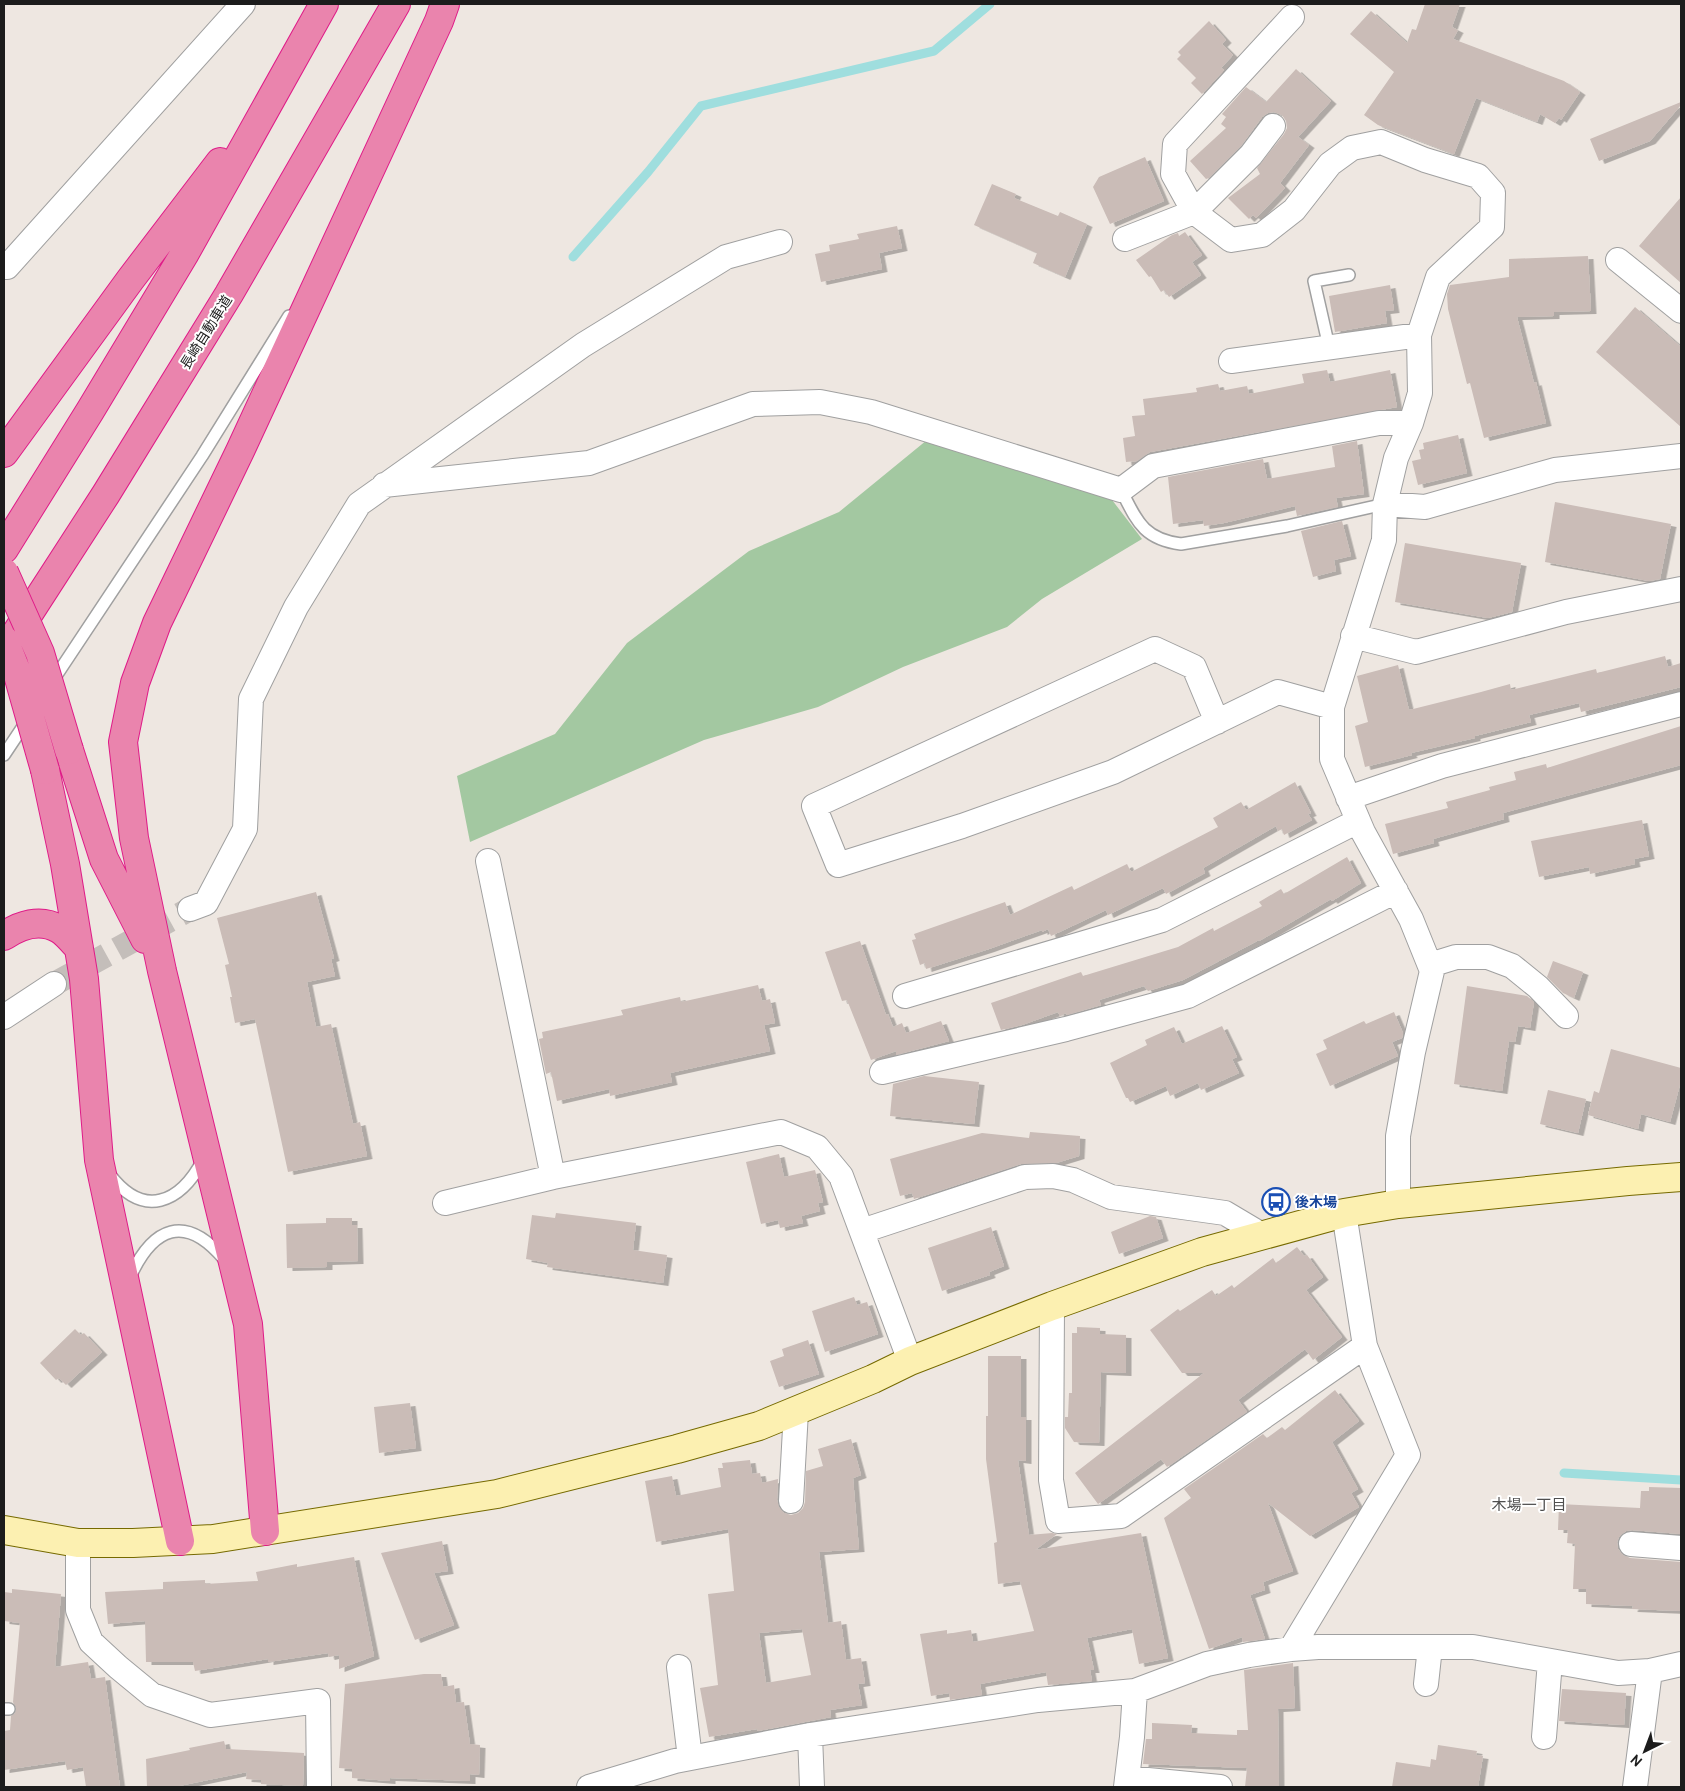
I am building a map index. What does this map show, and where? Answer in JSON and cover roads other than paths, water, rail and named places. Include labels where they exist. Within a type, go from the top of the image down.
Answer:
[{"type":"highway","points":[[4,549],[185,253],[324,4]]},
{"type":"highway","name":"長崎自動車道","points":[[4,653],[106,494],[229,294],[396,4]]},
{"type":"highway","points":[[265,1531],[248,1324],[162,971],[134,838],[123,742],[136,684],[157,623],[341,234],[439,21],[445,4]]},
{"type":"highway","points":[[4,453],[130,280],[278,88]]},
{"type":"highway","points":[[4,572],[40,652],[68,750],[104,859],[162,971]]},
{"type":"highway","points":[[4,640],[18,675],[45,770],[64,864],[84,979],[99,1160],[180,1541]]},
{"type":"highway","points":[[4,936],[15,929],[38,922],[59,929],[79,948]]},
{"type":"street","points":[[4,267],[7,266],[243,4]]},
{"type":"street","points":[[1292,17],[1175,144],[1173,174],[1194,212],[1231,240],[1262,235],[1294,210],[1330,164],[1352,148],[1381,142],[1425,160],[1478,176],[1493,193],[1492,227],[1438,277],[1419,335],[1420,393],[1411,423],[1396,458],[1385,504],[1384,540],[1332,706],[1332,759],[1363,832],[1410,919],[1432,971],[1413,1052],[1398,1136],[1398,1204]]},
{"type":"street","points":[[1126,240],[1194,212],[1251,155],[1273,126]]},
{"type":"street","points":[[190,910],[206,903],[245,829],[251,699],[296,607],[359,504],[583,344],[726,257],[780,242]]},
{"type":"street","points":[[1618,260],[1681,311]]},
{"type":"street","points":[[1231,361],[1419,335]]},
{"type":"street","points":[[384,485],[589,464],[753,404],[820,402],[871,412],[1121,490],[1153,466],[1378,423],[1411,423]]},
{"type":"street","points":[[1385,504],[1425,507],[1555,470],[1681,456]]},
{"type":"street","points":[[1353,636],[1416,652],[1566,612],[1681,589]]},
{"type":"street","points":[[1217,722],[1194,667],[1155,649],[814,806],[838,865],[962,826],[1113,772],[1217,722],[1278,692],[1332,706]]},
{"type":"street","points":[[1348,798],[1442,766],[1681,704]]},
{"type":"street","points":[[905,996],[1162,920],[1358,821]]},
{"type":"street","points":[[488,861],[554,1177]]},
{"type":"street","points":[[882,1072],[1066,1029],[1188,996],[1396,891]]},
{"type":"street","points":[[1430,965],[1456,956],[1488,957],[1512,966],[1538,987],[1566,1016]]},
{"type":"street","points":[[4,1016],[54,984]]},
{"type":"street","points":[[445,1203],[554,1177],[781,1132],[817,1147],[841,1176],[910,1361]]},
{"type":"street","points":[[862,1231],[1025,1178],[1053,1176],[1073,1180],[1111,1198],[1225,1213],[1262,1235]]},
{"type":"street","points":[[4,1530],[78,1543],[133,1543],[213,1539],[496,1494],[686,1447],[759,1426],[873,1379],[910,1361],[1052,1306],[1202,1252],[1344,1213],[1398,1204],[1681,1177]]},
{"type":"street","points":[[1291,1649],[1408,1456],[1365,1346],[1344,1213]]},
{"type":"street","points":[[1052,1306],[1051,1480],[1058,1521],[1121,1516],[1365,1346]]},
{"type":"street","points":[[791,1501],[796,1411]]},
{"type":"street","points":[[78,1543],[78,1610],[91,1642],[152,1696],[210,1715],[318,1701],[319,1787]]},
{"type":"street","points":[[1631,1544],[1681,1548]]},
{"type":"street","points":[[589,1787],[675,1761],[810,1735],[1038,1700],[1134,1691],[1207,1664],[1249,1654],[1291,1649],[1318,1647],[1473,1647],[1618,1673],[1650,1671],[1681,1664]]},
{"type":"street","points":[[1426,1684],[1430,1647]]},
{"type":"street","points":[[1544,1737],[1550,1661]]},
{"type":"street","points":[[679,1667],[690,1758]]},
{"type":"street","points":[[1635,1787],[1650,1671]]},
{"type":"street","points":[[1134,1691],[1132,1737],[1126,1782],[1220,1787]]},
{"type":"street","points":[[810,1735],[812,1787]]},
{"type":"lane","points":[[4,755],[202,456],[341,234]]},
{"type":"lane","points":[[1328,347],[1314,281],[1349,275]]},
{"type":"lane","points":[[1121,490],[1132,512],[1145,530],[1153,537],[1166,542],[1181,544],[1287,526],[1385,504]]},
{"type":"lane","points":[[99,1160],[120,1188],[135,1197],[152,1202],[171,1197],[183,1188],[195,1174],[206,1154]]},
{"type":"lane","points":[[126,1286],[138,1260],[147,1247],[158,1237],[171,1232],[186,1232],[200,1238],[214,1247],[236,1272]]},
{"type":"waterway","points":[[573,257],[648,172],[701,106],[934,51],[990,4]]},
{"type":"waterway","points":[[1564,1473],[1681,1480]]},
{"type":"tunnel","points":[[54,984],[190,909]]},
{"type":"place","name":"後木場","points":[[1276,1202]]},
{"type":"district","name":"木場一丁目","points":[[1529,1505]]}]
